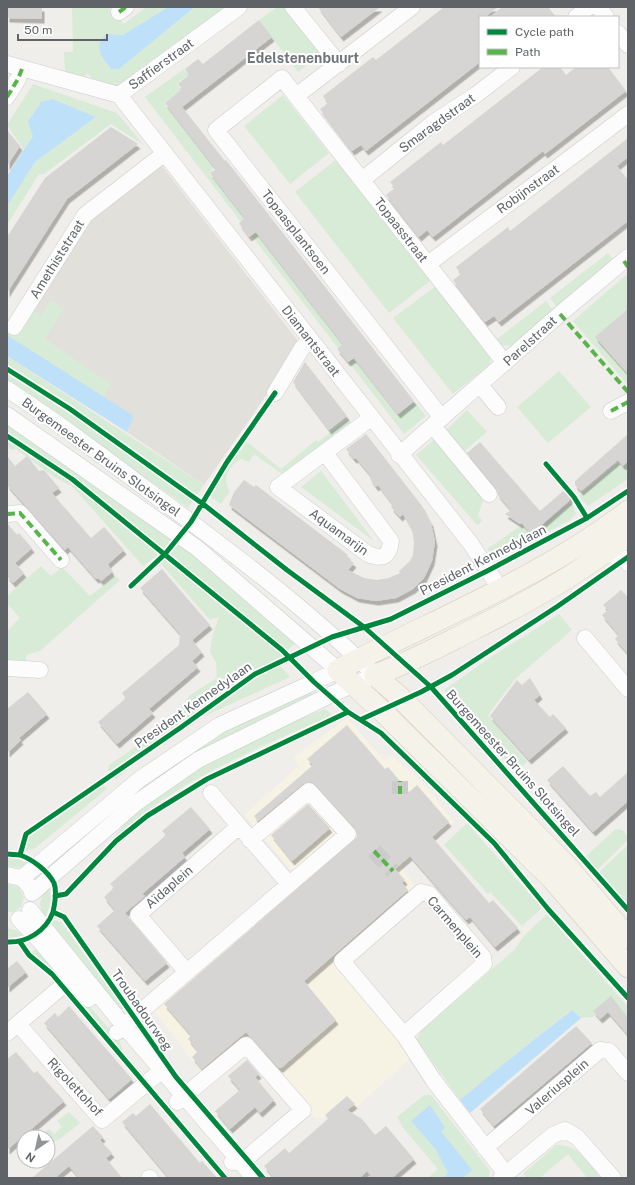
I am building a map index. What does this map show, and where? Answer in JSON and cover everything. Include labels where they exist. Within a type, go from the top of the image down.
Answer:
[{"type":"main road","points":[[338,670],[542,567],[591,538],[628,511]]},
{"type":"main road","points":[[375,676],[404,664],[515,608],[606,553],[628,535]]},
{"type":"main road","name":"Burgemeester Bruins Slotsingel","points":[[338,670],[552,879],[628,967]]},
{"type":"main road","name":"Burgemeester Bruins Slotsingel","points":[[375,676],[403,700],[567,866],[628,938]]},
{"type":"street","name":"Saffierstraat","points":[[14,66],[119,95],[239,7]]},
{"type":"street","points":[[293,7],[339,64]]},
{"type":"street","points":[[296,96],[412,7]]},
{"type":"street","points":[[577,16],[589,7]]},
{"type":"street","points":[[598,7],[605,16]]},
{"type":"street","points":[[619,34],[628,45]]},
{"type":"street","points":[[7,97],[18,79],[14,66]]},
{"type":"street","name":"Smaragdstraat","points":[[362,180],[433,123],[477,94],[511,68]]},
{"type":"street","name":"Topaasplantsoen","points":[[296,96],[282,78],[216,130],[437,422]]},
{"type":"street","name":"Diamantstraat","points":[[119,95],[399,455],[471,544],[500,589]]},
{"type":"street","name":"Topaasstraat","points":[[296,96],[505,363]]},
{"type":"street","name":"Robijnstraat","points":[[428,264],[500,209],[543,180],[628,114]]},
{"type":"street","name":"Amethiststraat","points":[[14,327],[85,215],[165,153]]},
{"type":"street","name":"Parelstraat","points":[[399,455],[505,363],[627,262]]},
{"type":"street","points":[[275,393],[302,348],[310,340]]},
{"type":"street","points":[[480,385],[498,407]]},
{"type":"street","name":"Burgemeester Bruins Slotsingel","points":[[7,389],[49,417],[212,537],[289,598],[375,676]]},
{"type":"street","points":[[611,411],[628,402]]},
{"type":"street","name":"Burgemeester Bruins Slotsingel","points":[[7,415],[197,548],[338,670]]},
{"type":"street","name":"Aquamarijn","points":[[325,453],[391,541],[390,549],[384,556],[378,558],[368,554],[278,486],[371,418]]},
{"type":"street","points":[[437,422],[489,494]]},
{"type":"street","points":[[7,514],[20,513],[61,560]]},
{"type":"street","points":[[606,553],[625,559],[628,563]]},
{"type":"street","points":[[585,638],[628,689]]},
{"type":"street","points":[[7,668],[40,670]]},
{"type":"street","points":[[19,917],[33,900],[29,885],[14,877],[140,779],[220,725],[338,670]]},
{"type":"street","points":[[32,893],[136,803],[198,760],[330,695],[375,676]]},
{"type":"street","points":[[121,1029],[186,971],[348,834],[309,791],[250,840]]},
{"type":"street","points":[[211,793],[238,827],[289,884]]},
{"type":"street","name":"Aïdaplein","points":[[186,971],[138,915],[238,827]]},
{"type":"street","name":"Carmenplein","points":[[404,1035],[484,964],[483,956],[429,894],[421,892],[342,961],[404,1035],[434,1082],[486,1148],[504,1176]]},
{"type":"street","name":"Troubadourweg","points":[[19,917],[76,975],[235,1162],[254,1178]]},
{"type":"street","name":"Rigolettohof","points":[[76,975],[13,1029],[102,1120],[155,1076]]},
{"type":"street","name":"Troubadourweg","points":[[121,1029],[155,1076],[181,1099]]},
{"type":"street","points":[[181,1099],[246,1045],[303,1110],[235,1162]]},
{"type":"street","name":"Valeriusplein","points":[[486,1148],[600,1050],[609,1051],[628,1073]]},
{"type":"street","points":[[504,1176],[553,1135],[565,1130],[577,1137],[613,1178]]},
{"type":"street","name":"Troubadourweg","points":[[235,1162],[241,1178]]},
{"type":"shaded area","points":[[159,162],[301,345],[204,485],[127,432],[129,429],[14,340],[91,216]]},
{"type":"shaded area","points":[[347,718],[384,760],[391,755],[421,781],[454,822],[401,868],[419,890],[336,962],[412,1057],[351,1112],[316,1119],[245,1040],[203,1074],[151,1007],[299,879],[244,815],[299,766],[294,757]]},
{"type":"green space","points":[[72,7],[110,7],[111,13],[116,13],[124,24],[146,7],[168,7],[123,35],[106,34],[106,63],[111,69],[119,69],[195,7],[228,7],[122,89],[107,86],[101,81],[92,79],[88,73],[84,77],[65,72],[64,52],[73,52]]},
{"type":"green space","points":[[277,7],[284,7],[321,54],[298,72],[259,20]]},
{"type":"green space","points":[[184,69],[188,75],[177,84],[181,90],[164,103],[214,168],[209,173],[397,415],[415,402],[426,416],[404,434],[145,97]]},
{"type":"green space","points":[[33,84],[117,113],[144,145],[111,124],[43,175],[39,174],[7,225],[7,206],[35,162],[96,117],[33,136],[24,150],[7,125]]},
{"type":"green space","points":[[283,95],[329,153],[290,184],[244,126]]},
{"type":"green space","points":[[337,159],[431,280],[389,313],[295,192]]},
{"type":"green space","points":[[608,253],[613,259],[557,307],[550,298]]},
{"type":"green space","points":[[626,275],[628,278],[628,385],[573,321]]},
{"type":"green space","points":[[436,286],[490,357],[490,364],[453,394],[393,318]]},
{"type":"green space","points":[[50,300],[63,309],[45,339],[111,384],[104,397],[7,336],[7,324],[33,310],[41,316]]},
{"type":"green space","points":[[546,301],[553,310],[512,346],[502,345],[497,339]]},
{"type":"green space","points":[[7,356],[204,485],[188,508],[84,434],[7,384]]},
{"type":"green space","points":[[559,371],[591,407],[548,443],[517,407]]},
{"type":"green space","points":[[467,410],[487,432],[462,453],[444,432]]},
{"type":"green space","points":[[348,419],[354,426],[285,476],[254,454],[249,462],[241,459],[230,469],[226,477],[226,482],[230,491],[221,504],[208,495],[247,442],[281,469],[316,440],[318,442]]},
{"type":"green space","points":[[7,424],[183,546],[287,634],[295,644],[283,653],[280,665],[290,677],[200,718],[149,752],[116,779],[108,770],[109,765],[172,722],[190,695],[217,678],[216,663],[210,652],[213,633],[219,617],[210,620],[155,557],[143,566],[72,486],[54,477],[16,449],[10,450],[7,443]]},
{"type":"green space","points":[[435,439],[484,498],[478,515],[482,521],[477,525],[416,455]]},
{"type":"green space","points":[[628,462],[628,479],[588,506],[579,496],[618,463],[622,468]]},
{"type":"green space","points":[[321,471],[374,541],[301,487]]},
{"type":"green space","points":[[569,503],[572,504],[576,514],[570,520],[496,559],[487,549],[522,525],[531,535]]},
{"type":"green space","points":[[41,566],[51,576],[62,567],[90,596],[115,576],[120,580],[40,651],[26,655],[26,664],[7,663],[7,631],[20,618],[7,603],[7,596]]},
{"type":"green space","points":[[559,614],[572,630],[516,678],[488,715],[527,762],[516,771],[444,690],[491,657]]},
{"type":"green space","points":[[308,691],[313,695],[262,720],[55,868],[49,862],[118,802],[224,731]]},
{"type":"green space","points":[[325,709],[332,715],[246,754],[190,783],[163,800],[138,818],[114,839],[113,838],[148,799],[197,769],[258,736]]},
{"type":"green space","points":[[103,786],[108,788],[34,849],[25,851],[29,837]]},
{"type":"green space","points":[[467,823],[542,908],[522,926],[490,892],[488,894],[444,845]]},
{"type":"green space","points":[[616,829],[622,830],[628,836],[628,840],[597,870],[585,857]]},
{"type":"green space","points":[[628,845],[628,905],[599,872]]},
{"type":"green space","points":[[7,858],[15,858],[28,863],[24,868],[7,866]]},
{"type":"green space","points":[[7,884],[19,887],[24,897],[21,907],[13,912],[7,912]]},
{"type":"green space","points":[[49,885],[51,901],[45,920],[41,909],[41,898]]},
{"type":"green space","points":[[547,914],[628,1007],[628,1022],[610,1001],[593,1017],[581,1018],[571,1010],[460,1100],[417,1040],[421,1031],[514,950],[524,936]]},
{"type":"green space","points":[[54,920],[61,922],[124,1009],[117,1010],[49,928]]},
{"type":"green space","points":[[7,928],[18,931],[23,936],[7,938]]},
{"type":"green space","points":[[39,948],[62,978],[31,952]]},
{"type":"green space","points":[[73,987],[119,1040],[124,1053],[121,1052],[71,993],[69,988]]},
{"type":"green space","points":[[424,1095],[431,1095],[490,1171],[489,1178],[463,1178],[471,1170],[411,1121],[436,1150],[449,1173],[443,1178],[428,1178],[438,1169],[404,1129],[397,1117]]},
{"type":"green space","points":[[69,1112],[80,1123],[59,1140],[58,1139],[56,1141],[56,1132],[62,1127],[57,1121]]},
{"type":"green space","points":[[556,1145],[571,1148],[577,1151],[587,1160],[601,1178],[587,1178],[568,1154],[540,1178],[527,1178],[523,1174]]},
{"type":"water","points":[[168,7],[195,7],[119,69],[111,69],[100,52],[99,47],[102,38],[106,34],[123,35]]},
{"type":"water","points":[[52,99],[96,117],[35,162],[7,206],[7,176],[33,136],[28,122],[41,102]]},
{"type":"water","points":[[7,335],[134,416],[127,432],[7,356]]},
{"type":"water","points":[[572,1010],[581,1018],[470,1113],[460,1100]]},
{"type":"water","points":[[430,1105],[445,1128],[441,1131],[472,1170],[463,1178],[443,1178],[448,1173],[436,1150],[411,1121]]},
{"type":"building","points":[[7,7],[42,7],[42,19],[7,18]]},
{"type":"building","points":[[318,7],[380,7],[341,37]]},
{"type":"building","points":[[444,7],[498,7],[486,16],[479,16],[479,63],[366,151],[361,145],[352,151],[320,109],[328,103],[323,96],[373,57],[376,60]]},
{"type":"building","points":[[502,7],[548,7],[555,16],[491,16]]},
{"type":"building","points":[[259,20],[272,37],[182,107],[225,161],[226,160],[414,401],[398,414],[354,358],[348,362],[337,349],[343,344],[256,232],[249,237],[239,223],[245,218],[210,173],[216,169],[165,103],[182,89],[178,84],[189,75],[185,69],[198,59],[203,64]]},
{"type":"building","points":[[542,68],[561,68],[566,75],[575,68],[609,68],[626,91],[545,154],[543,151],[433,237],[427,230],[419,237],[386,195],[395,188],[390,182],[441,142],[443,145]]},
{"type":"building","points":[[111,127],[138,144],[67,199],[7,293],[7,237],[45,178]]},
{"type":"building","points":[[7,130],[20,146],[7,166]]},
{"type":"building","points":[[628,138],[628,157],[617,166],[628,180],[628,221],[499,322],[494,316],[485,322],[453,280],[461,274],[456,267],[508,227],[510,231]]},
{"type":"building","points":[[628,309],[628,374],[595,337]]},
{"type":"building","points":[[305,362],[347,416],[329,430],[293,382]]},
{"type":"building","points":[[366,434],[422,506],[431,523],[435,542],[432,561],[424,578],[413,589],[396,598],[376,601],[357,598],[340,589],[229,505],[234,492],[244,480],[254,487],[256,485],[348,555],[346,557],[354,563],[348,570],[364,578],[377,580],[389,578],[400,573],[399,571],[410,561],[413,555],[414,542],[412,530],[403,514],[400,517],[391,507],[393,505],[378,485],[376,487],[370,479],[372,477],[356,458],[354,459],[346,449]]},
{"type":"building","points":[[628,434],[628,461],[623,466],[618,460],[581,491],[575,485],[575,481]]},
{"type":"building","points":[[480,442],[540,511],[569,486],[570,500],[531,534],[522,523],[520,524],[505,514],[511,510],[498,495],[496,488],[467,453]]},
{"type":"building","points":[[7,456],[15,466],[27,456],[39,471],[44,470],[59,488],[52,493],[91,538],[104,527],[124,550],[108,564],[112,572],[101,581],[98,578],[96,579],[68,547],[65,550],[7,485]]},
{"type":"building","points":[[7,523],[17,535],[19,533],[32,548],[15,563],[24,573],[13,583],[7,576]]},
{"type":"building","points":[[162,569],[210,625],[192,640],[202,652],[192,661],[198,667],[149,709],[153,713],[117,744],[98,722],[126,698],[122,693],[179,645],[180,634],[140,588]]},
{"type":"building","points":[[621,590],[628,597],[628,654],[615,639],[619,635],[602,615],[608,610],[603,605]]},
{"type":"building","points":[[530,678],[540,695],[534,700],[550,717],[553,714],[566,728],[529,760],[490,716],[517,680],[522,685]]},
{"type":"building","points":[[28,692],[47,714],[19,738],[21,740],[7,753],[7,709]]},
{"type":"building","points":[[347,725],[385,769],[388,767],[409,792],[417,785],[449,822],[432,837],[489,903],[493,900],[518,928],[495,947],[470,917],[466,920],[410,856],[395,869],[405,880],[402,883],[408,890],[304,981],[336,1020],[281,1068],[279,1068],[246,1032],[202,1069],[192,1057],[198,1051],[188,1039],[191,1035],[164,1004],[357,837],[355,828],[312,782],[303,784],[258,821],[254,816],[313,765],[307,759]]},
{"type":"building","points":[[563,766],[590,796],[596,792],[600,797],[628,772],[628,801],[593,832],[547,780]]},
{"type":"building","points":[[308,804],[330,828],[292,861],[271,835]]},
{"type":"building","points":[[191,807],[210,829],[182,853],[185,857],[142,894],[145,896],[125,913],[167,963],[145,981],[97,926],[115,910],[104,897],[114,888],[110,884],[166,835],[162,831]]},
{"type":"building","points":[[17,961],[26,972],[7,988],[7,969]]},
{"type":"building","points":[[611,996],[628,1018],[628,1035],[608,1012],[600,1019],[593,1011]]},
{"type":"building","points":[[69,1006],[132,1079],[109,1099],[44,1023],[55,1013],[58,1017]]},
{"type":"building","points":[[576,1026],[592,1043],[494,1126],[480,1109]]},
{"type":"building","points":[[16,1052],[34,1073],[37,1071],[64,1101],[31,1129],[16,1129],[16,1142],[7,1150],[7,1059]]},
{"type":"building","points":[[247,1060],[259,1074],[255,1077],[274,1100],[260,1113],[255,1107],[230,1129],[215,1111],[240,1090],[228,1076]]},
{"type":"building","points":[[347,1096],[355,1104],[347,1110],[362,1119],[375,1135],[386,1126],[414,1159],[392,1178],[373,1178],[367,1171],[360,1178],[274,1178],[264,1166],[285,1148],[289,1153],[328,1119],[325,1115]]},
{"type":"building","points":[[150,1104],[200,1163],[202,1161],[217,1178],[169,1178],[122,1122],[133,1113],[136,1116]]},
{"type":"building","points":[[93,1126],[103,1137],[100,1140],[112,1153],[106,1158],[122,1178],[79,1178],[69,1166],[55,1178],[32,1178],[43,1169],[56,1169],[56,1158]]},
{"type":"tunnel","points":[[400,781],[400,794]]},
{"type":"tunnel","points":[[374,851],[393,871]]},
{"type":"marked path","points":[[119,12],[126,7]]},
{"type":"marked path","points":[[7,97],[22,69]]},
{"type":"marked path","points":[[624,261],[628,267]]},
{"type":"marked path","points":[[560,314],[628,392]]},
{"type":"marked path","points":[[611,411],[628,402]]},
{"type":"marked path","points":[[7,514],[20,513],[61,560]]},
{"type":"marked path","points":[[400,781],[400,794]]},
{"type":"marked path","points":[[374,851],[393,871]]},
{"type":"cycle path","points":[[7,369],[70,409],[203,504],[287,570],[364,627],[431,687],[628,910]]},
{"type":"cycle path","points":[[131,586],[165,554],[191,522],[227,462],[275,393]]},
{"type":"cycle path","points":[[7,436],[72,479],[282,650],[314,682],[348,712],[381,733],[494,843],[548,909],[628,998]]},
{"type":"cycle path","points":[[546,464],[574,497],[587,518]]},
{"type":"cycle path","name":"President Kennedylaan","points":[[7,854],[20,855],[26,834],[180,728],[255,674],[332,637],[391,619],[489,570],[587,518],[628,491]]},
{"type":"cycle path","points":[[362,719],[421,692],[452,675],[558,606],[628,557]]},
{"type":"cycle path","points":[[55,896],[66,894],[116,841],[147,816],[207,779],[348,712]]},
{"type":"cycle path","points":[[20,855],[30,859],[48,874],[54,883],[55,890],[53,912],[64,917],[176,1077],[263,1178]]},
{"type":"cycle path","points":[[7,942],[22,940],[35,934],[46,925],[53,912]]},
{"type":"cycle path","points":[[20,942],[29,955],[52,974],[225,1178]]},
{"type":"district","name":"Edelstenenbuurt","points":[[303,58]]}]
